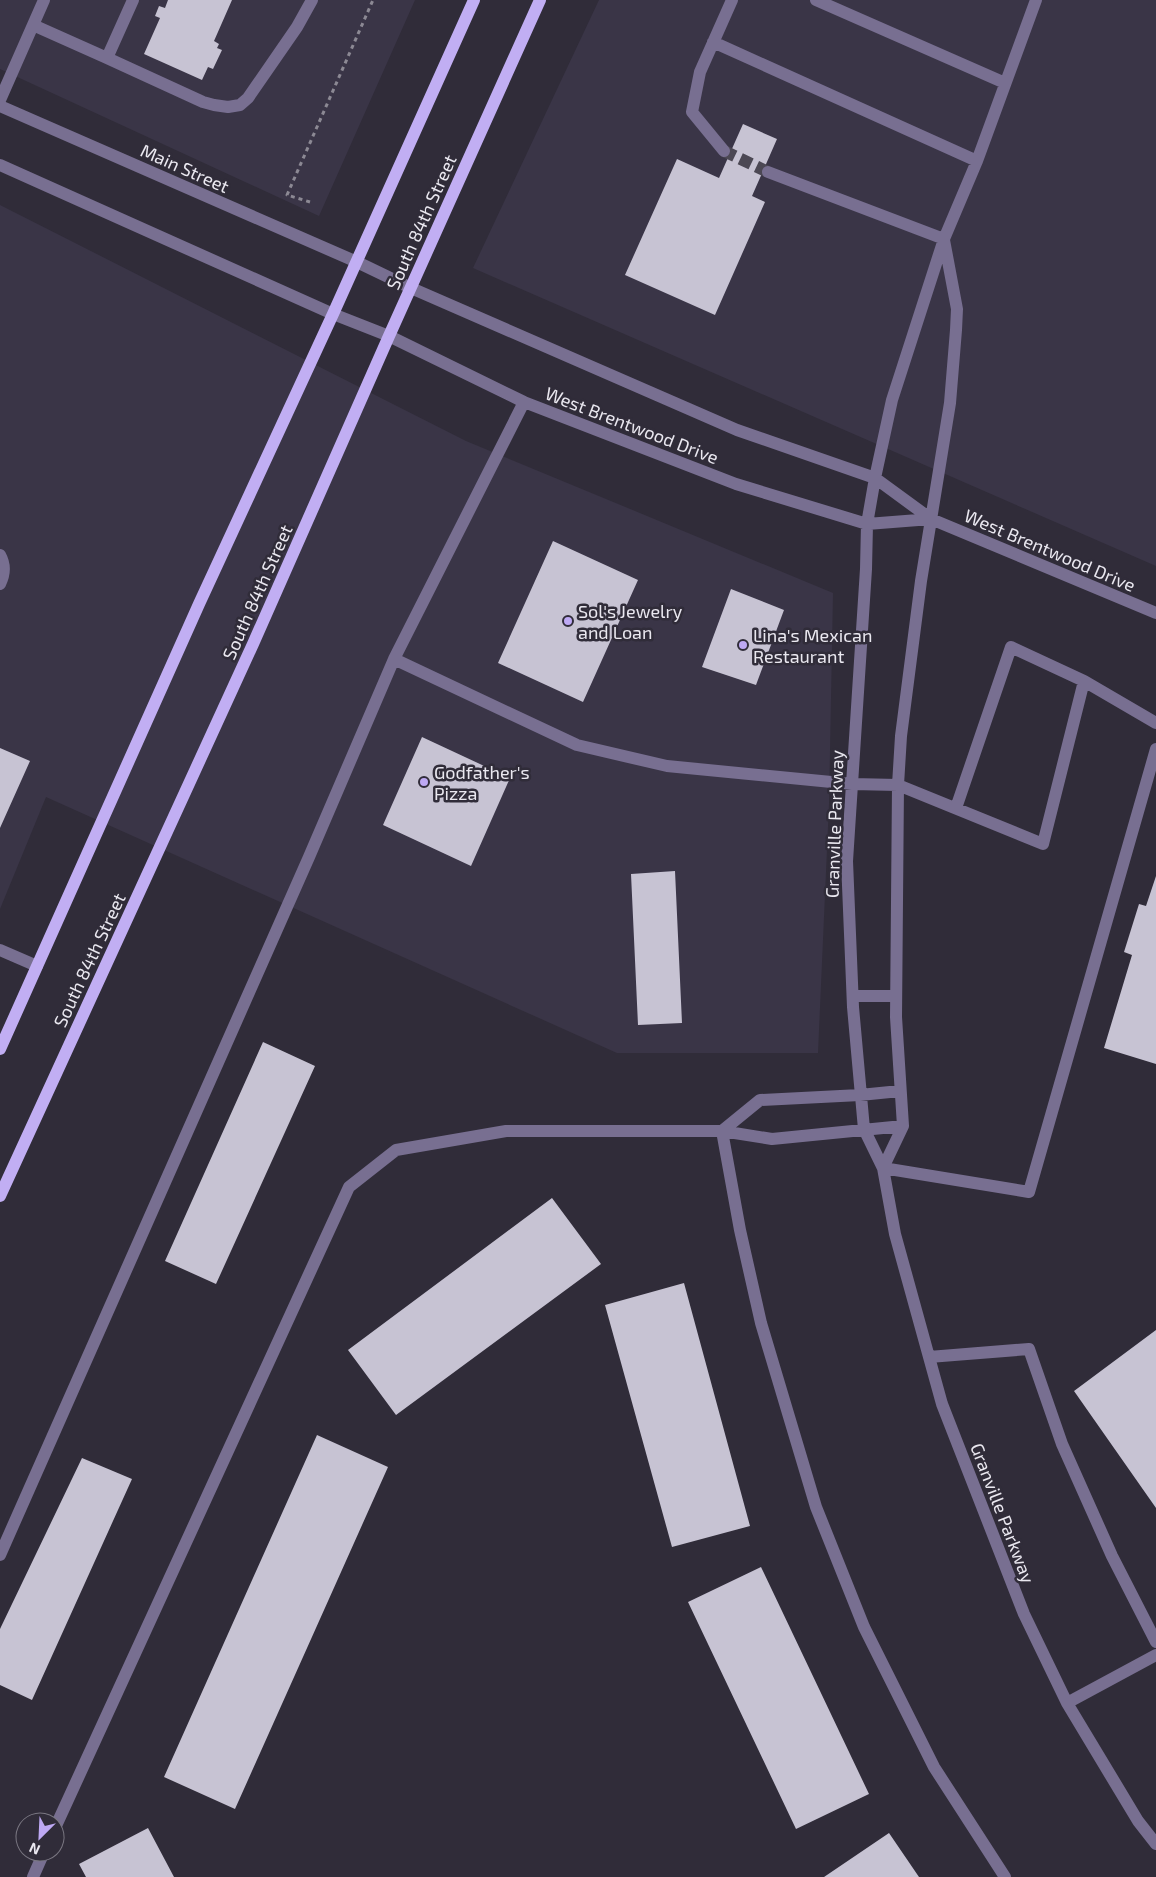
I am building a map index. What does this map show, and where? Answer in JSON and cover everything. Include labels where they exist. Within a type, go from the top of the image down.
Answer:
[{"type":"main road","points":[[0,1049],[199,604],[333,314],[474,0]]},
{"type":"main road","name":"South 84th Street","points":[[0,1196],[249,653],[410,288],[540,0]]},
{"type":"street","points":[[0,100],[44,0]]},
{"type":"street","points":[[107,58],[133,0]]},
{"type":"street","points":[[33,25],[203,102],[228,107],[240,104],[248,98],[297,27],[312,0]]},
{"type":"street","points":[[724,151],[692,112],[700,72],[732,0]]},
{"type":"street","points":[[816,0],[1005,83]]},
{"type":"street","name":"Granville Parkway","points":[[1031,2],[977,161],[944,239],[892,400],[875,478],[867,524],[866,568],[847,861],[853,996],[864,1129],[883,1168],[895,1234],[942,1404],[1024,1614],[1067,1703],[1138,1820],[1156,1844]]},
{"type":"street","points":[[713,42],[977,161]]},
{"type":"street","name":"Main Street","points":[[0,106],[356,262]]},
{"type":"street","points":[[0,165],[333,314]]},
{"type":"street","points":[[768,172],[944,239],[957,308],[950,403],[901,736],[898,785],[896,996],[903,1126],[883,1168],[1029,1192],[1156,748]]},
{"type":"street","name":"West Brentwood Drive","points":[[356,262],[410,288],[737,430],[875,478],[932,519],[1156,613]]},
{"type":"street","name":"West Brentwood Drive","points":[[333,314],[389,336],[524,402],[736,484],[867,524],[932,519]]},
{"type":"street","points":[[0,1554],[394,659],[524,402]]},
{"type":"street","points":[[0,554],[4,561],[4,570],[0,584]]},
{"type":"street","points":[[956,808],[1011,647],[1084,681],[1156,723]]},
{"type":"street","points":[[394,659],[577,745],[667,766],[852,784],[898,785],[1043,844],[1084,681]]},
{"type":"street","points":[[0,950],[37,966]]},
{"type":"street","points":[[853,996],[896,996]]},
{"type":"street","points":[[722,1131],[760,1100],[900,1091]]},
{"type":"street","points":[[62,1812],[349,1187],[396,1150],[506,1131],[722,1131],[772,1139],[903,1126]]},
{"type":"street","points":[[722,1131],[740,1230],[762,1322],[816,1507],[864,1627],[934,1768],[1005,1877]]},
{"type":"street","points":[[929,1358],[1029,1349],[1062,1444],[1112,1556],[1156,1642]]},
{"type":"street","points":[[1067,1703],[1156,1654]]},
{"type":"street","points":[[33,1877],[40,1862]]},
{"type":"path","points":[[310,202],[287,195],[373,0]]},
{"type":"shaded area","points":[[0,0],[415,0],[319,216],[0,69]]},
{"type":"shaded area","points":[[599,0],[1156,0],[1156,566],[473,268]]},
{"type":"shaded area","points":[[0,205],[466,441],[833,593],[829,804],[818,1053],[617,1053],[46,797],[0,909]]},
{"type":"building","points":[[168,0],[232,0],[214,41],[219,44],[217,48],[222,50],[213,69],[208,67],[202,80],[144,54],[160,18],[155,16],[159,6],[165,8]]},
{"type":"building","points":[[743,124],[777,139],[752,196],[765,202],[715,315],[625,275],[677,159],[719,178]]},
{"type":"building","name":"Sol's Jewelry and Loan","points":[[553,541],[638,580],[583,702],[498,663]]},
{"type":"building","points":[[731,589],[784,610],[756,685],[702,667]]},
{"type":"building","points":[[422,737],[510,778],[471,866],[383,825]]},
{"type":"building","points":[[0,748],[30,761],[0,828]]},
{"type":"building","points":[[675,871],[682,1023],[638,1025],[631,874]]},
{"type":"building","points":[[1156,876],[1156,1064],[1104,1048],[1132,955],[1124,952],[1139,904],[1146,906]]},
{"type":"building","points":[[263,1042],[315,1066],[216,1284],[165,1261]]},
{"type":"building","points":[[552,1198],[601,1264],[396,1415],[348,1350]]},
{"type":"building","points":[[684,1283],[750,1526],[672,1547],[605,1305]]},
{"type":"building","points":[[1156,1330],[1156,1508],[1074,1391]]},
{"type":"building","points":[[317,1435],[388,1467],[235,1809],[164,1777]]},
{"type":"building","points":[[82,1458],[132,1479],[32,1700],[0,1685],[0,1629]]},
{"type":"building","points":[[761,1567],[869,1794],[796,1829],[688,1602]]},
{"type":"building","points":[[148,1828],[174,1877],[86,1877],[79,1864]]},
{"type":"building","points":[[889,1833],[919,1877],[824,1877]]},
{"type":"tunnel","points":[[724,151],[768,172]]},
{"type":"place","name":"Sol's Jewelry and Loan","points":[[568,621]]},
{"type":"place","name":"Lina's Mexican Restaurant","points":[[743,645]]},
{"type":"place","name":"Godfather's Pizza","points":[[424,782]]}]
